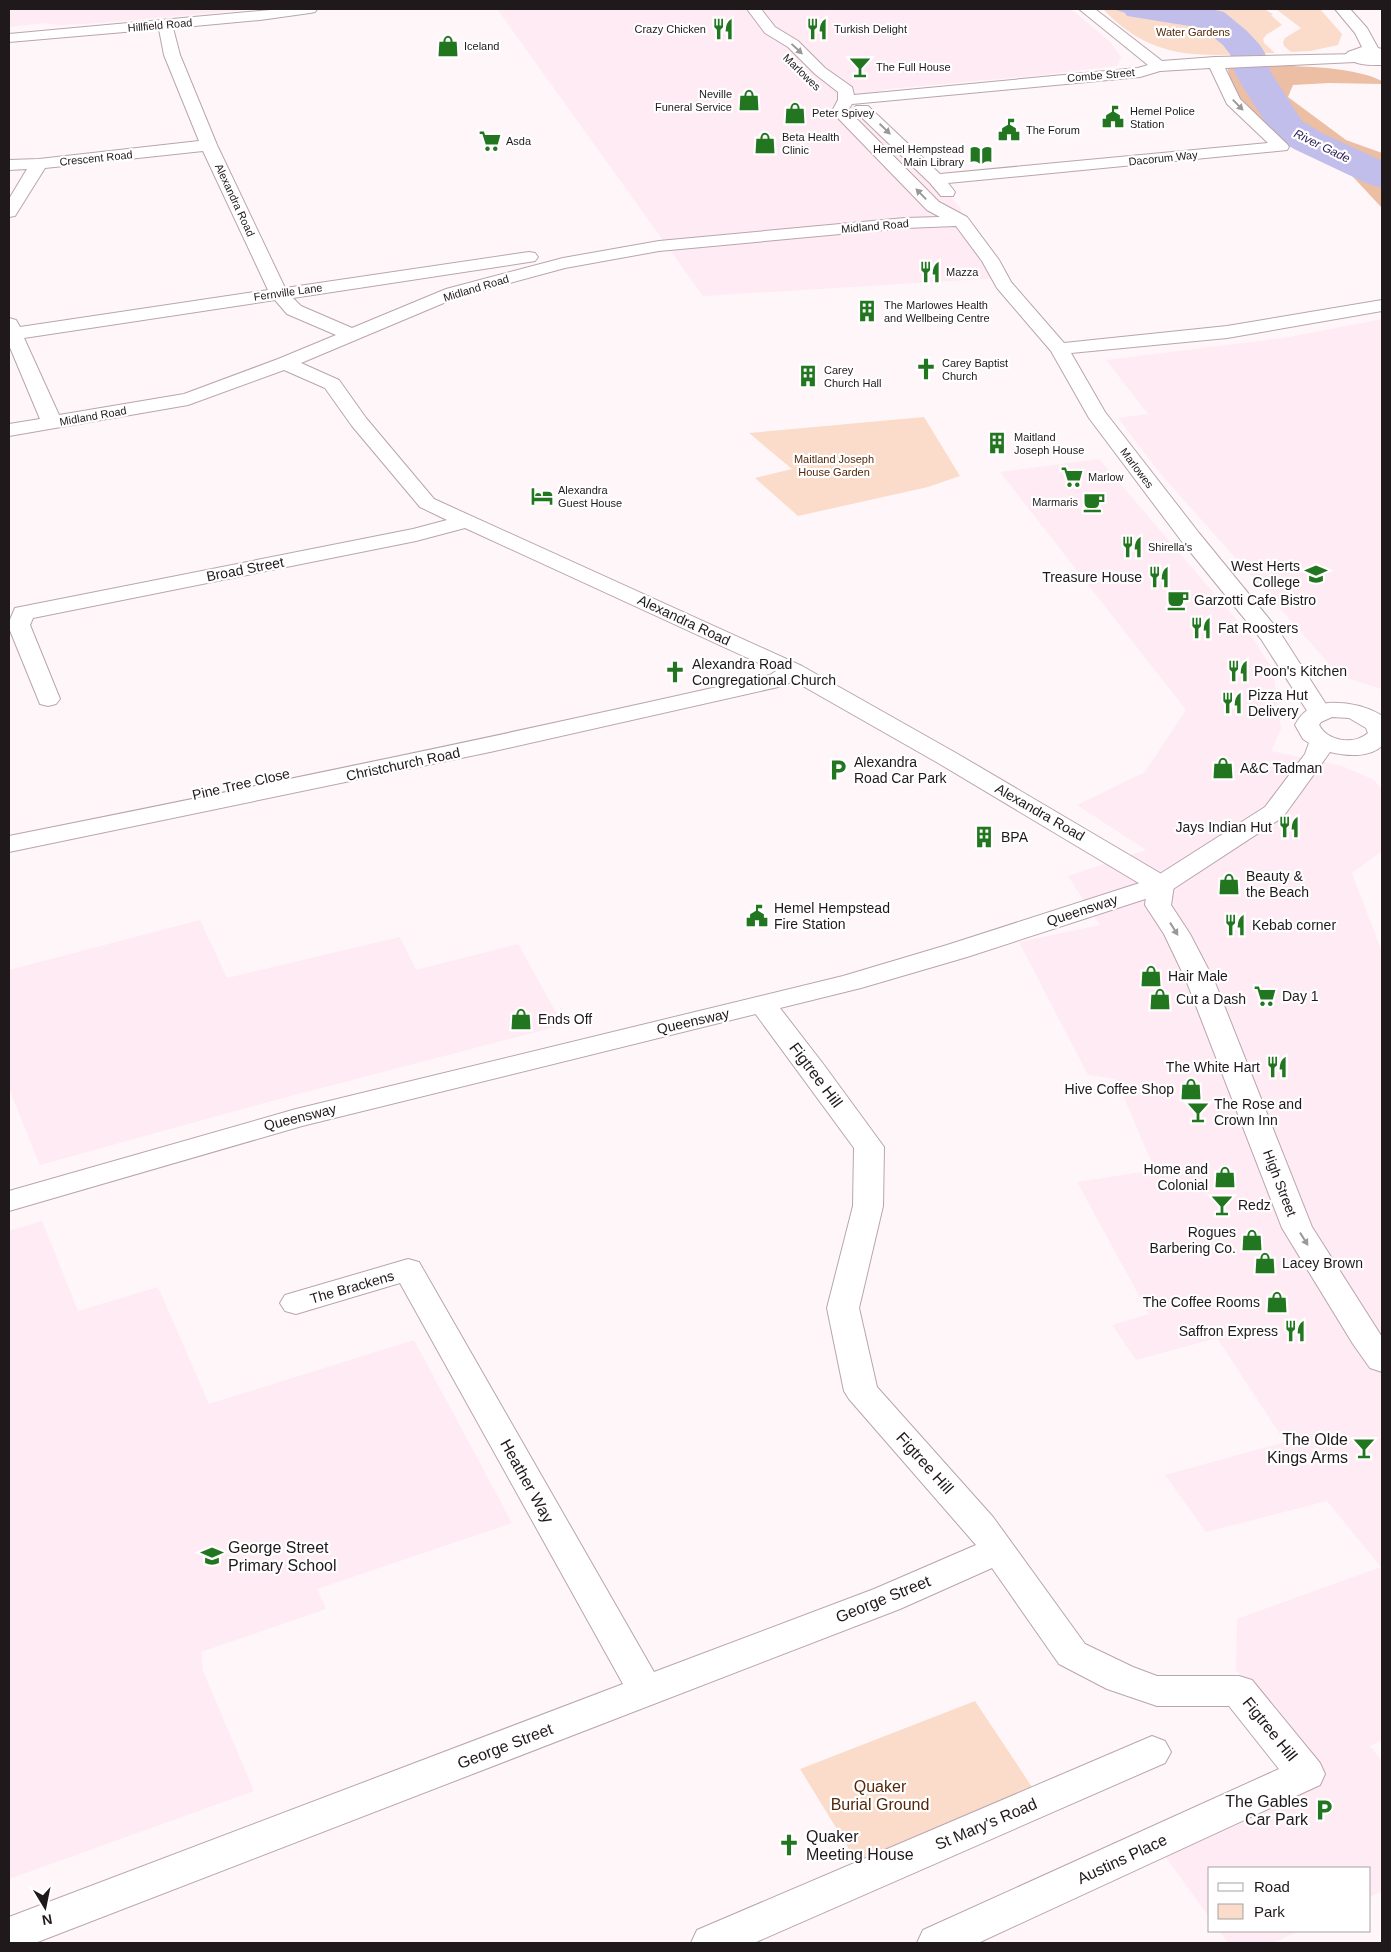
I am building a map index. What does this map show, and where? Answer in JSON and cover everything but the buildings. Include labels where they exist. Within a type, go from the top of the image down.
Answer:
[{"type":"street","name":"Hillfield Road","points":[[9,38],[165,25],[310,9]]},
{"type":"street","name":"Marlowes","points":[[754,9],[770,30],[793,44],[820,71],[846,90],[846,100],[840,111],[933,206],[961,221],[990,260],[1002,284],[1059,349],[1096,414],[1191,538],[1271,636],[1319,712]]},
{"type":"street","points":[[1086,9],[1159,66]]},
{"type":"street","points":[[1342,9],[1362,31],[1380,57]]},
{"type":"street","name":"Alexandra Road","points":[[165,25],[172,55],[209,145],[278,293],[294,310],[353,334]]},
{"type":"street","name":"Marlowes","points":[[770,30],[773,44],[817,88],[864,110],[936,179],[961,209],[961,221]]},
{"type":"street","name":"Combe Street","points":[[846,100],[1140,72],[1159,66],[1355,58],[1367,61],[1380,57]]},
{"type":"street","name":"Dacorum Way","points":[[936,179],[1281,147],[1233,100],[1222,62]]},
{"type":"street","name":"Crescent Road","points":[[9,212],[39,164],[209,145]]},
{"type":"street","points":[[9,165],[39,164]]},
{"type":"street","name":"Midland Road","points":[[9,430],[188,399],[285,363],[452,293],[563,263],[659,246],[905,223],[961,221]]},
{"type":"street","name":"Fernville Lane","points":[[10,329],[548,254],[563,263]]},
{"type":"street","points":[[1059,349],[1227,332],[1382,305]]},
{"type":"street","points":[[10,329],[52,423]]},
{"type":"street","name":"Alexandra Road","points":[[285,363],[332,384],[359,422],[427,503],[794,671],[948,758],[1161,885]]},
{"type":"street","name":"Broad Street","points":[[16,604],[416,535],[467,521]]},
{"type":"street","points":[[16,604],[19,625],[48,699]]},
{"type":"street","name":"Christchurch Road","points":[[9,844],[169,810],[345,776],[613,719],[778,680],[794,671]]},
{"type":"street","points":[[1338,710],[1357,712],[1380,725],[1380,735],[1377,740],[1365,746],[1338,747],[1321,742],[1308,731],[1306,726],[1308,720],[1319,712],[1338,710]]},
{"type":"street","name":"Queensway","points":[[9,1201],[296,1118],[563,1051],[763,1005],[957,951],[1161,885],[1274,812],[1317,755],[1321,742]]},
{"type":"street","name":"Pine Tree Close","points":[[169,810],[164,801],[328,764]]},
{"type":"street","name":"High Street","points":[[1161,885],[1158,904],[1177,934],[1200,980],[1297,1228],[1364,1336],[1382,1360]]},
{"type":"street","name":"Figtree Hill","points":[[763,1005],[869,1146],[868,1206],[843,1308],[861,1392],[981,1526],[1072,1654],[1120,1678],[1157,1692],[1239,1691],[1306,1774]]},
{"type":"street","name":"The Brackens","points":[[296,1303],[408,1270]]},
{"type":"street","name":"Heather Way","points":[[408,1270],[646,1692]]},
{"type":"street","name":"George Street","points":[[9,1935],[887,1599],[999,1550]]},
{"type":"street","name":"St Mary's Road","points":[[711,1943],[1152,1752]]},
{"type":"street","name":"Austins Place","points":[[937,1943],[1306,1774]]},
{"type":"shaded area","points":[[9,9],[258,9],[86,24],[59,25],[45,23],[9,27]]},
{"type":"shaded area","points":[[497,9],[1071,9],[1110,42],[1121,57],[1117,66],[1033,76],[887,89],[847,100],[864,110],[936,179],[961,209],[961,221],[1001,278],[703,296]]},
{"type":"shaded area","name":"Water Gardens","points":[[1113,9],[1184,9],[1216,16],[1215,19],[1202,20],[1163,20],[1137,16]]},
{"type":"shaded area","points":[[1227,66],[1328,68],[1367,75],[1382,81],[1382,84],[1329,83],[1293,85],[1288,97],[1346,140],[1382,153],[1382,208],[1341,164],[1301,142],[1287,141],[1235,98]]},
{"type":"shaded area","name":"West Herts College","points":[[1382,319],[1382,689],[1340,676],[1159,472],[1118,418],[1148,414],[1106,360],[1289,337]]},
{"type":"shaded area","points":[[1099,459],[1254,640],[1273,670],[1281,729],[1271,751],[1342,766],[1374,780],[1382,790],[1382,851],[1352,873],[1382,952],[1382,1740],[1370,1746],[1382,1761],[1382,1891],[1371,1896],[1371,1867],[1208,1867],[1208,1915],[1162,1852],[1317,1764],[1236,1670],[1237,1619],[1381,1567],[1327,1501],[1206,1532],[1165,1475],[1285,1442],[1217,1338],[1136,1360],[1112,1325],[1149,1314],[1077,1182],[1155,1170],[1116,1079],[1088,1075],[1019,942],[1100,925],[1068,876],[1146,850],[1077,805],[1145,772],[1186,710],[1000,472]]},
{"type":"shaded area","points":[[200,920],[227,978],[400,937],[416,970],[518,944],[563,1025],[264,1103],[40,1165],[9,1089],[9,970]]},
{"type":"shaded area","name":"George Street Primary School","points":[[42,1221],[78,1311],[158,1287],[209,1404],[414,1340],[512,1523],[317,1589],[326,1609],[201,1652],[203,1671],[254,1791],[9,1879],[9,1231]]},
{"type":"shaded area","points":[[1220,1932],[1297,1932],[1273,1943],[1228,1943]]},
{"type":"green space","name":"Water Gardens","points":[[1103,9],[1264,9],[1273,14],[1271,15],[1282,25],[1263,39],[1264,43],[1275,53],[1204,55],[1162,48],[1142,40],[1123,27]]},
{"type":"green space","points":[[1276,9],[1320,9],[1342,34],[1338,45],[1310,51],[1291,52],[1284,46],[1283,42],[1285,38],[1301,28]]},
{"type":"green space","name":"Maitland Joseph House Garden","points":[[924,417],[960,476],[928,487],[798,516],[755,478],[792,469],[749,433]]},
{"type":"green space","name":"Quaker Burial Ground","points":[[975,1701],[1034,1790],[857,1862],[800,1769]]},
{"type":"waterway","name":"River Gade","points":[[1139,9],[1212,19],[1235,38],[1247,53],[1252,71],[1288,129],[1308,141],[1382,176]]},
{"type":"place","name":"Crazy Chicken","points":[[723,29]]},
{"type":"place","name":"Turkish Delight","points":[[817,29]]},
{"type":"place","name":"Iceland","points":[[448,46]]},
{"type":"place","name":"The Full House","points":[[860,67]]},
{"type":"place","name":"Neville Funeral Service","points":[[749,100]]},
{"type":"place","name":"Peter Spivey","points":[[795,113]]},
{"type":"place","name":"Hemel Police Station","points":[[1113,117]]},
{"type":"place","name":"The Forum","points":[[1009,130]]},
{"type":"place","name":"Asda","points":[[490,141]]},
{"type":"place","name":"Beta Health Clinic","points":[[765,143]]},
{"type":"place","name":"Hemel Hempstead Main Library","points":[[981,155]]},
{"type":"place","name":"Mazza","points":[[930,272]]},
{"type":"place","name":"The Marlowes Health and Wellbeing Centre","points":[[867,311]]},
{"type":"place","name":"Carey Baptist Church","points":[[926,369]]},
{"type":"place","name":"Carey Church Hall","points":[[808,376]]},
{"type":"place","name":"Maitland Joseph House","points":[[997,443]]},
{"type":"place","name":"Marlow","points":[[1072,477]]},
{"type":"place","name":"Alexandra Guest House","points":[[542,496]]},
{"type":"place","name":"Marmaris","points":[[1094,502]]},
{"type":"place","name":"Shirella's","points":[[1132,547]]},
{"type":"place","name":"West Herts College","points":[[1316,574]]},
{"type":"place","name":"Treasure House","points":[[1159,577]]},
{"type":"place","name":"Garzotti Cafe Bistro","points":[[1178,600]]},
{"type":"place","name":"Fat Roosters","points":[[1201,628]]},
{"type":"place","name":"Poon's Kitchen","points":[[1238,671]]},
{"type":"place","name":"Alexandra Road Congregational Church","points":[[675,672]]},
{"type":"place","name":"Pizza Hut Delivery","points":[[1232,703]]},
{"type":"place","name":"A&C Tadman","points":[[1223,768]]},
{"type":"place","name":"Alexandra Road Car Park","points":[[838,770]]},
{"type":"place","name":"Jays Indian Hut","points":[[1289,827]]},
{"type":"place","name":"BPA","points":[[984,837]]},
{"type":"place","name":"Beauty & the Beach","points":[[1229,884]]},
{"type":"place","name":"Hemel Hempstead Fire Station","points":[[757,916]]},
{"type":"place","name":"Kebab corner","points":[[1235,925]]},
{"type":"place","name":"Hair Male","points":[[1151,976]]},
{"type":"place","name":"Day 1","points":[[1265,996]]},
{"type":"place","name":"Cut a Dash","points":[[1160,999]]},
{"type":"place","name":"Ends Off","points":[[521,1019]]},
{"type":"place","name":"The White Hart","points":[[1277,1067]]},
{"type":"place","name":"Hive Coffee Shop","points":[[1191,1089]]},
{"type":"place","name":"The Rose and Crown Inn","points":[[1198,1112]]},
{"type":"place","name":"Home and Colonial","points":[[1225,1177]]},
{"type":"place","name":"Redz","points":[[1222,1205]]},
{"type":"place","name":"Rogues Barbering Co.","points":[[1252,1240]]},
{"type":"place","name":"Lacey Brown","points":[[1265,1263]]},
{"type":"place","name":"The Coffee Rooms","points":[[1277,1302]]},
{"type":"place","name":"Saffron Express","points":[[1295,1331]]},
{"type":"place","name":"The Olde Kings Arms","points":[[1364,1448]]},
{"type":"place","name":"George Street Primary School","points":[[212,1556]]},
{"type":"place","name":"The Gables Car Park","points":[[1324,1810]]},
{"type":"place","name":"Quaker Meeting House","points":[[789,1845]]}]
